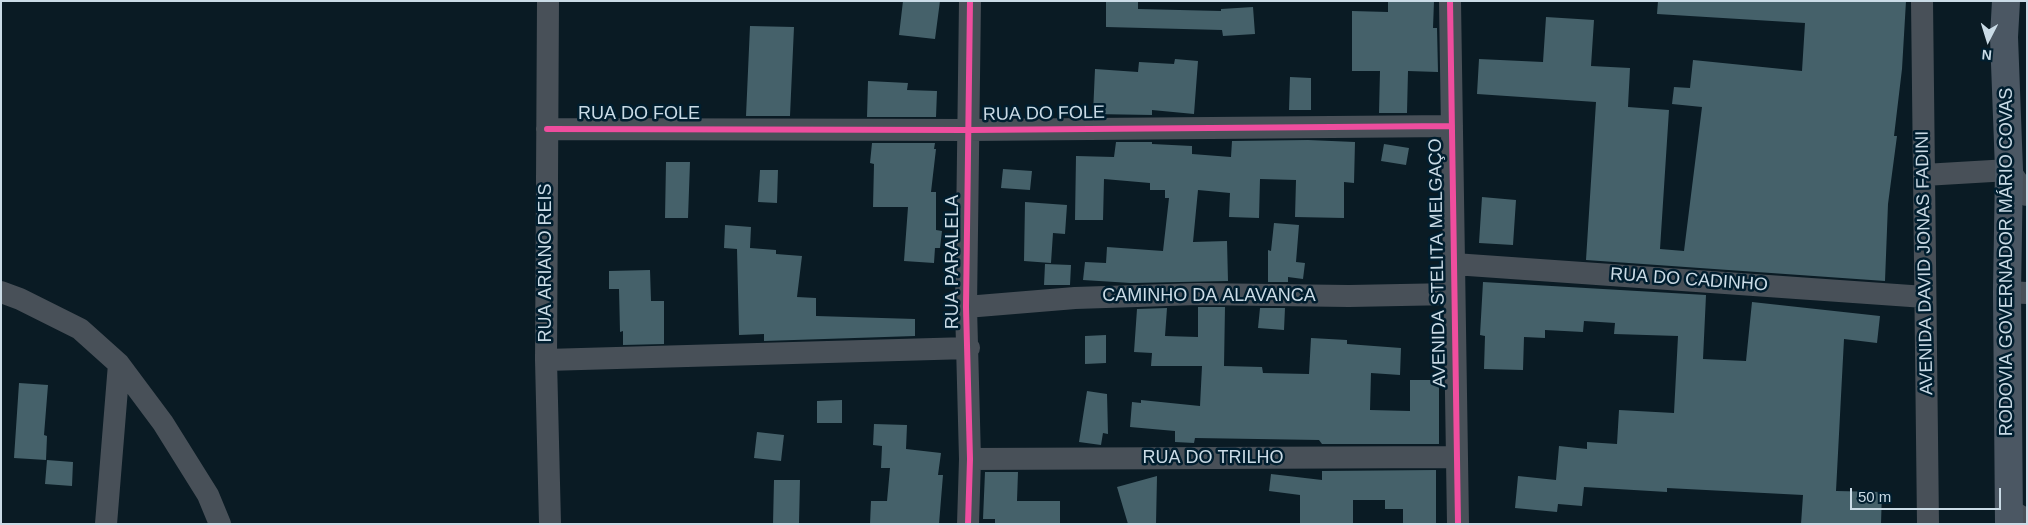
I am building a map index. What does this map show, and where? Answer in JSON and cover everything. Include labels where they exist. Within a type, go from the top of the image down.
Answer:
[{"type":"highway","name":"RODOVIA GOVERNADOR MÁRIO COVAS","points":[[2006,1],[2004,37],[2009,170],[2017,292],[2015,518]]},
{"type":"street","name":"RUA ARIANO REIS","points":[[548,1],[546,360],[550,524]]},
{"type":"street","name":"RUA PARALELA","points":[[968,524],[970,459],[969,348],[966,308],[970,1]]},
{"type":"street","name":"AVENIDA STELITA MELGAÇO","points":[[1450,1],[1455,457],[1458,524]]},
{"type":"street","name":"AVENIDA DAVID JONAS FADINI","points":[[1922,1],[1928,524]]},
{"type":"street","name":"RUA DO FOLE","points":[[547,129],[969,130],[1452,126]]},
{"type":"street","points":[[1924,175],[2009,170],[2027,195]]},
{"type":"street","name":"RUA DO CADINHO","points":[[1454,264],[1925,297]]},
{"type":"street","points":[[1,292],[20,298],[80,329],[119,364],[163,422],[208,495],[220,524]]},
{"type":"street","name":"CAMINHO DA ALAVANCA","points":[[966,308],[1075,298],[1198,294],[1349,296],[1453,294]]},
{"type":"street","points":[[546,360],[969,348]]},
{"type":"street","points":[[106,524],[119,364]]},
{"type":"street","name":"RUA DO TRILHO","points":[[970,459],[1455,457]]},
{"type":"building","points":[[903,1],[940,1],[935,39],[899,35]]},
{"type":"building","points":[[1106,1],[1138,1],[1138,9],[1221,11],[1221,9],[1253,7],[1255,34],[1223,36],[1222,30],[1106,27]]},
{"type":"building","points":[[1388,1],[1434,1],[1433,28],[1437,28],[1438,72],[1408,71],[1407,113],[1379,113],[1380,71],[1352,71],[1352,11],[1388,12]]},
{"type":"building","points":[[1658,1],[1906,1],[1902,69],[1894,136],[1897,136],[1888,204],[1885,281],[1586,260],[1596,102],[1477,94],[1479,59],[1543,62],[1546,17],[1594,20],[1591,66],[1630,68],[1628,107],[1669,110],[1660,249],[1684,251],[1702,107],[1672,104],[1674,87],[1690,88],[1693,60],[1802,71],[1805,23],[1657,14]]},
{"type":"building","points":[[750,26],[794,27],[790,116],[746,116]]},
{"type":"building","points":[[1175,59],[1198,61],[1194,114],[1152,110],[1152,115],[1093,114],[1095,69],[1138,72],[1139,62],[1174,64]]},
{"type":"building","points":[[1290,77],[1311,78],[1311,110],[1289,110]]},
{"type":"building","points":[[868,81],[908,83],[907,90],[937,91],[936,117],[867,117]]},
{"type":"building","points":[[1308,140],[1355,142],[1354,183],[1344,182],[1344,218],[1295,217],[1296,180],[1260,179],[1259,218],[1229,217],[1230,193],[1198,190],[1193,242],[1227,241],[1228,281],[1131,283],[1083,280],[1085,262],[1106,263],[1107,247],[1163,251],[1169,198],[1165,198],[1165,190],[1150,190],[1150,183],[1104,179],[1103,220],[1075,220],[1076,156],[1114,157],[1116,142],[1152,142],[1152,144],[1192,146],[1192,154],[1231,157],[1232,141]]},
{"type":"building","points":[[872,143],[935,143],[931,192],[936,192],[936,230],[942,231],[940,248],[935,248],[934,263],[904,261],[908,207],[873,207],[874,164],[870,163]]},
{"type":"building","points":[[1384,144],[1409,148],[1406,165],[1381,161]]},
{"type":"building","points":[[666,162],[690,162],[688,218],[665,218]]},
{"type":"building","points":[[1003,169],[1032,171],[1030,190],[1001,188]]},
{"type":"building","points":[[760,170],[778,170],[777,203],[758,202]]},
{"type":"building","points":[[1482,197],[1516,200],[1513,245],[1479,243]]},
{"type":"building","points":[[1025,202],[1067,205],[1065,234],[1053,233],[1051,263],[1024,261]]},
{"type":"building","points":[[1274,223],[1299,225],[1296,262],[1305,263],[1303,279],[1288,277],[1288,282],[1268,282],[1268,250],[1271,251]]},
{"type":"building","points":[[725,225],[751,227],[750,248],[776,250],[776,254],[802,256],[797,297],[816,298],[816,316],[915,319],[915,336],[764,341],[764,334],[739,335],[737,249],[724,248]]},
{"type":"building","points":[[1045,264],[1071,265],[1070,285],[1044,285]]},
{"type":"building","points":[[650,270],[651,301],[664,301],[664,344],[623,345],[623,331],[620,332],[619,289],[609,289],[609,271]]},
{"type":"building","points":[[1483,282],[1706,295],[1703,359],[1746,361],[1752,302],[1880,316],[1877,343],[1844,339],[1836,491],[1882,492],[1881,524],[1801,524],[1803,495],[1667,488],[1667,492],[1584,487],[1582,506],[1558,504],[1557,512],[1515,508],[1518,476],[1556,480],[1559,446],[1587,449],[1587,442],[1617,444],[1619,410],[1674,413],[1678,336],[1614,334],[1615,323],[1584,321],[1583,332],[1545,330],[1545,338],[1524,337],[1523,370],[1484,369],[1485,336],[1480,335]]},
{"type":"building","points":[[1198,307],[1225,307],[1224,366],[1262,367],[1263,373],[1309,374],[1311,338],[1347,340],[1347,344],[1401,348],[1400,375],[1371,373],[1370,410],[1410,411],[1410,380],[1439,380],[1439,444],[1322,444],[1319,440],[1195,438],[1194,443],[1175,442],[1175,431],[1130,427],[1132,402],[1141,403],[1141,400],[1200,406],[1202,366],[1151,366],[1152,353],[1134,352],[1137,309],[1167,308],[1165,336],[1198,337]]},
{"type":"building","points":[[1260,308],[1285,308],[1284,330],[1258,328]]},
{"type":"building","points":[[1106,335],[1106,363],[1085,364],[1085,336]]},
{"type":"building","points":[[19,383],[48,385],[44,435],[47,436],[46,460],[14,458]]},
{"type":"building","points":[[1087,391],[1107,394],[1108,434],[1103,433],[1101,445],[1079,442]]},
{"type":"building","points":[[842,400],[842,423],[817,423],[817,401]]},
{"type":"building","points":[[874,424],[907,425],[906,449],[941,453],[938,475],[943,475],[939,524],[870,524],[871,501],[887,501],[890,468],[881,468],[882,446],[873,445]]},
{"type":"building","points":[[757,432],[784,435],[781,461],[754,458]]},
{"type":"building","points":[[47,460],[73,462],[72,486],[45,484]]},
{"type":"building","points":[[1436,470],[1436,524],[1403,524],[1403,509],[1385,509],[1385,500],[1353,500],[1353,524],[1300,524],[1300,495],[1269,491],[1271,474],[1322,480],[1322,471]]},
{"type":"building","points":[[985,472],[1018,472],[1017,501],[1060,501],[1060,524],[995,524],[995,519],[983,519]]},
{"type":"building","points":[[1157,476],[1156,524],[1128,524],[1117,487]]},
{"type":"building","points":[[774,480],[800,480],[799,523],[773,524]]},
{"type":"cycle path","points":[[968,524],[970,459],[966,307],[970,1]]},
{"type":"cycle path","points":[[1450,1],[1458,524]]},
{"type":"cycle path","points":[[547,129],[969,130],[1452,126]]}]
